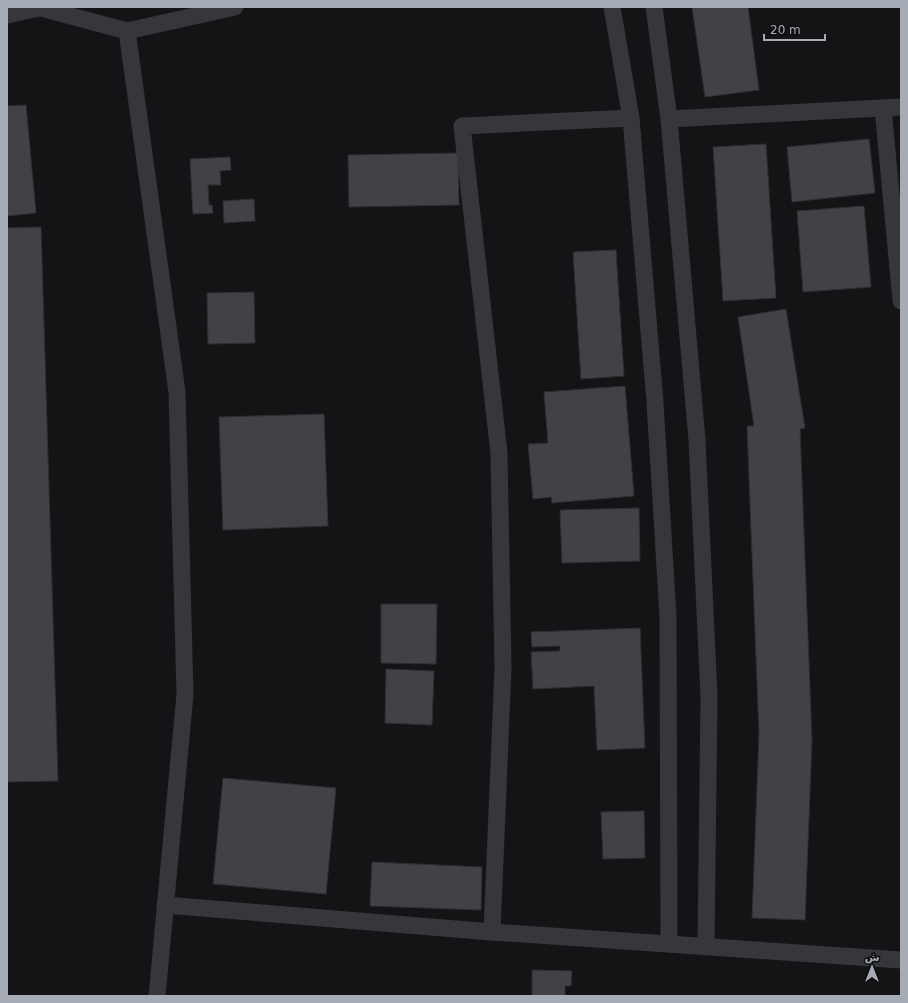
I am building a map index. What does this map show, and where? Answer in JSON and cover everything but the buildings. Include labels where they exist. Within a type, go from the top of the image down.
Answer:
[{"type":"street","points":[[7,15],[42,7],[127,31],[235,7]]},
{"type":"street","points":[[612,7],[631,118],[655,402],[668,616],[669,944]]},
{"type":"street","points":[[654,7],[669,119],[698,447],[709,696],[706,947]]},
{"type":"street","points":[[127,31],[177,392],[185,694],[157,996]]},
{"type":"street","points":[[669,119],[901,107]]},
{"type":"street","points":[[883,108],[901,301]]},
{"type":"street","points":[[492,932],[504,668],[499,453],[462,126],[631,118]]},
{"type":"street","points":[[165,905],[492,932],[901,960]]}]
